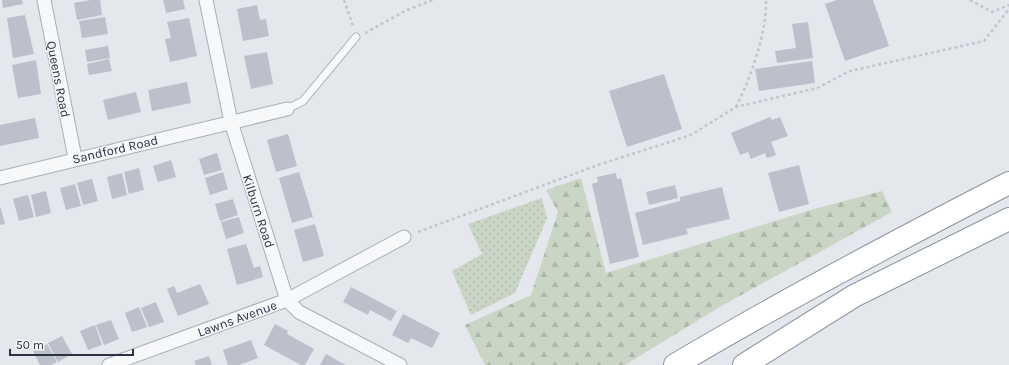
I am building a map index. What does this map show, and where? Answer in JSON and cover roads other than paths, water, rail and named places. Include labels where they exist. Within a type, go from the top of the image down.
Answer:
[{"type":"highway","points":[[675,365],[860,259],[1009,183]]},
{"type":"highway","points":[[744,365],[854,296],[1009,219]]},
{"type":"street","name":"Queens Road","points":[[44,0],[75,158]]},
{"type":"street","name":"Kilburn Road","points":[[206,0],[231,122],[287,300]]},
{"type":"street","points":[[231,122],[287,109]]},
{"type":"street","name":"Sandford Road","points":[[0,178],[75,158],[231,122]]},
{"type":"street","points":[[287,300],[404,237]]},
{"type":"street","name":"Lawns Avenue","points":[[109,365],[287,300],[299,312],[400,365]]},
{"type":"lane","points":[[287,109],[303,101],[356,37]]}]
